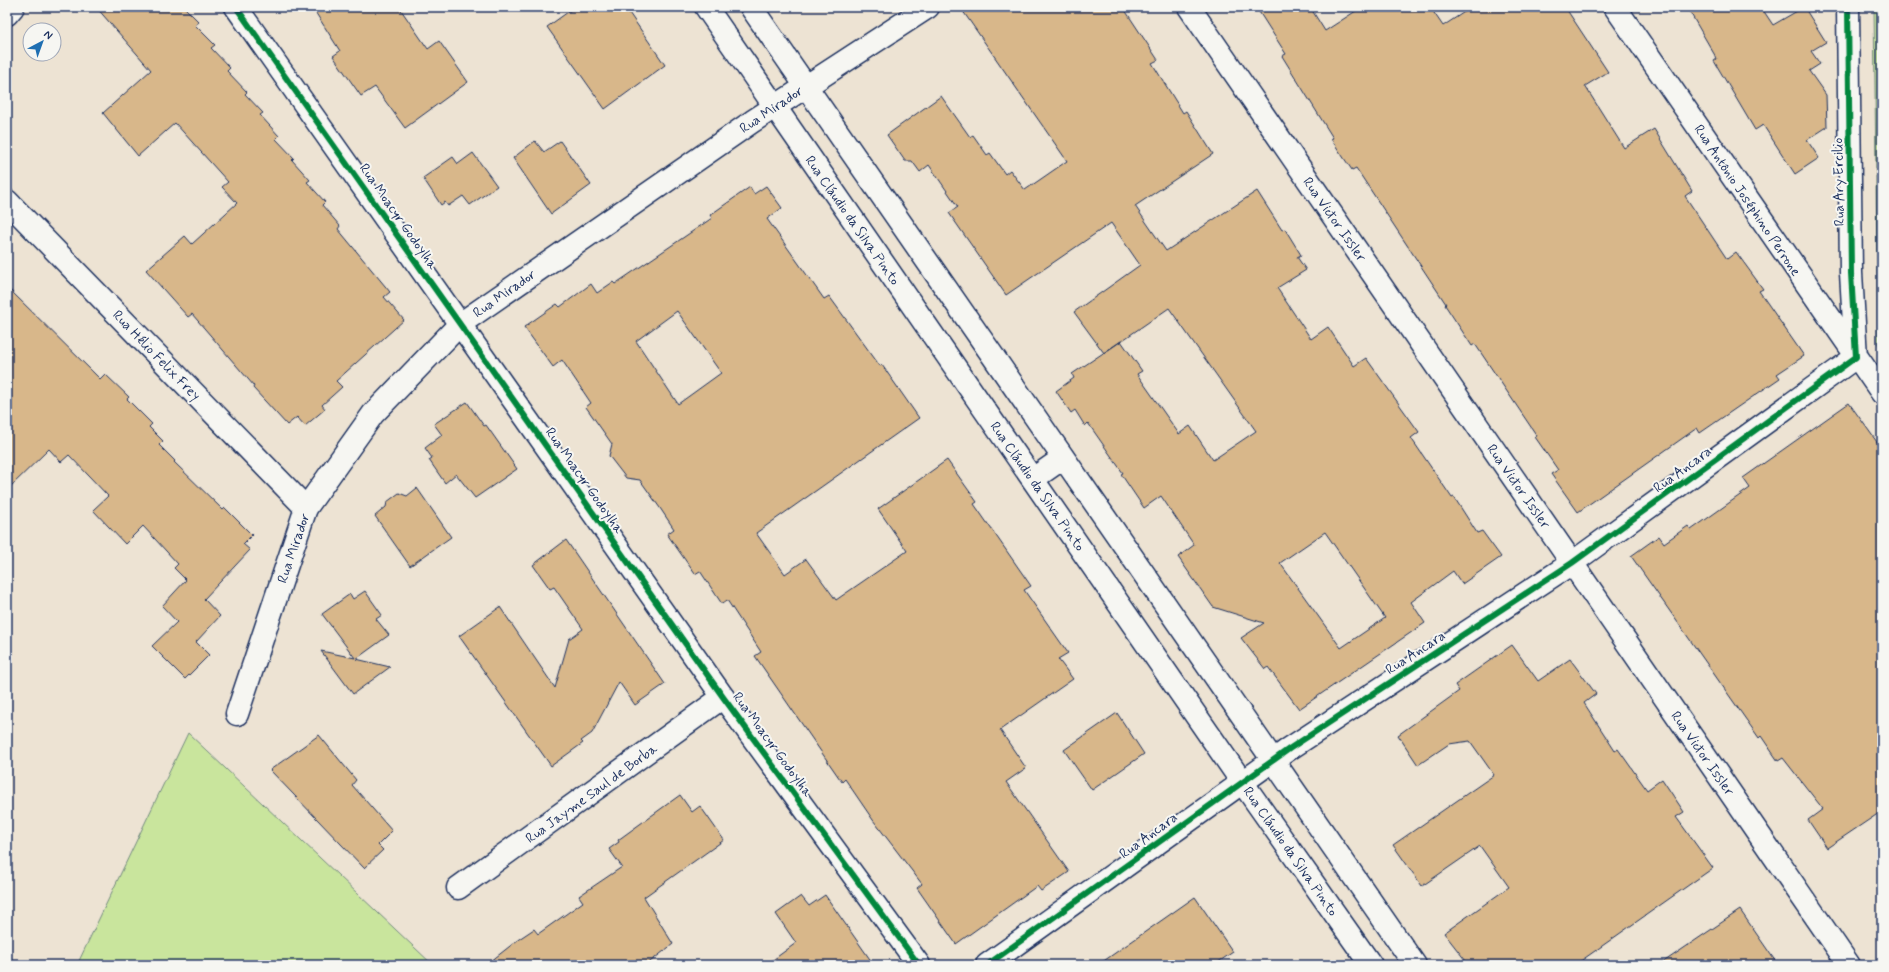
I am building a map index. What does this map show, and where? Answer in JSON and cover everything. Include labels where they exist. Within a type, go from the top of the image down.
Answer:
[{"type":"street","points":[[7,14],[13,7]]},
{"type":"street","name":"Rua Moacyr Godoylha","points":[[236,7],[723,697],[919,965]]},
{"type":"street","name":"Rua Cláudio da Silva Pinto","points":[[706,7],[1242,782],[1371,965]]},
{"type":"street","points":[[751,7],[1272,761],[1415,965]]},
{"type":"street","name":"Rua Mirador","points":[[237,714],[306,508],[373,414],[460,324],[775,106],[928,7]]},
{"type":"street","name":"Rua Victor Issler","points":[[1190,7],[1849,965]]},
{"type":"street","name":"Rua Antônio Joséphino Perrone","points":[[1616,7],[1882,393]]},
{"type":"street","name":"Rua Ary Ercilio","points":[[1848,7],[1851,273],[1856,357]]},
{"type":"street","name":"Rua Hélio Felix Frey","points":[[7,201],[306,508]]},
{"type":"street","name":"Rua Ancara","points":[[987,965],[1272,761],[1572,563],[1856,357]]},
{"type":"street","points":[[1033,479],[1063,458]]},
{"type":"street","name":"Rua Jayme Saul de Borba","points":[[458,888],[723,697]]},
{"type":"green space","points":[[1874,7],[1882,7],[1882,349],[1878,344]]},
{"type":"green space","points":[[188,733],[433,965],[77,965]]},
{"type":"building","points":[[96,7],[184,7],[199,22],[195,25],[215,45],[211,48],[230,68],[227,71],[247,92],[245,94],[263,113],[260,115],[279,136],[276,139],[294,158],[292,160],[310,180],[307,182],[325,202],[322,205],[340,226],[338,229],[390,292],[384,297],[404,320],[336,381],[342,387],[322,405],[325,409],[305,426],[297,417],[287,425],[253,388],[254,386],[192,314],[188,317],[146,270],[185,236],[192,244],[237,203],[222,187],[228,182],[175,123],[138,156],[103,113],[151,70]]},
{"type":"building","points":[[312,7],[399,7],[428,49],[439,41],[468,82],[405,128],[375,87],[361,96],[333,56],[340,51]]},
{"type":"building","points":[[575,7],[625,7],[665,65],[605,109],[547,27]]},
{"type":"building","points":[[960,7],[1123,7],[1158,60],[1152,63],[1183,113],[1186,111],[1213,154],[1135,206],[1166,251],[1257,191],[1282,230],[1285,229],[1301,255],[1297,257],[1306,270],[1277,288],[1311,339],[1328,327],[1354,366],[1366,358],[1419,432],[1411,438],[1452,498],[1454,497],[1477,533],[1482,531],[1501,557],[1462,584],[1453,571],[1411,602],[1425,623],[1299,709],[1268,667],[1265,669],[1241,638],[1264,623],[1213,607],[1178,557],[1194,545],[1161,496],[1144,508],[1121,474],[1123,473],[1088,423],[1085,426],[1075,410],[1071,413],[1056,391],[1074,378],[1072,374],[1104,353],[1074,312],[1140,265],[1111,223],[1006,295],[949,213],[958,207],[929,165],[920,172],[912,161],[905,161],[887,135],[941,96],[970,137],[973,135],[987,155],[990,153],[1005,174],[1010,170],[1025,190],[1067,161]],"holes":[[[1169,308],[1256,431],[1213,460],[1190,426],[1179,434],[1137,374],[1142,371],[1121,341]],[[1325,532],[1385,618],[1341,648],[1280,563]]]},
{"type":"building","points":[[1256,7],[1310,7],[1325,31],[1362,7],[1430,7],[1443,26],[1472,7],[1565,7],[1608,72],[1585,86],[1624,148],[1654,129],[1692,191],[1685,196],[1727,259],[1736,252],[1763,289],[1759,291],[1804,356],[1777,374],[1780,378],[1700,433],[1697,428],[1578,512],[1551,474],[1558,470],[1535,437],[1537,436],[1475,344],[1472,346],[1356,168],[1352,170],[1331,139],[1333,138],[1282,56],[1286,54]]},
{"type":"building","points":[[1687,7],[1761,7],[1773,25],[1804,7],[1826,42],[1811,51],[1820,64],[1809,71],[1826,95],[1827,127],[1807,140],[1819,158],[1795,174],[1763,125],[1755,130],[1714,61],[1717,59]]},
{"type":"building","points":[[535,141],[544,152],[560,141],[591,185],[551,214],[513,158]]},
{"type":"building","points":[[473,153],[497,186],[470,205],[463,196],[448,206],[445,202],[441,205],[423,178],[453,157],[458,164]]},
{"type":"building","points":[[766,186],[782,208],[767,219],[824,299],[829,296],[880,366],[882,365],[919,418],[756,533],[785,574],[806,559],[836,600],[907,551],[878,509],[947,460],[977,502],[974,504],[1031,586],[1024,590],[1068,653],[1058,659],[1073,679],[1000,730],[1026,768],[1006,782],[1069,872],[1041,891],[1037,886],[956,944],[917,888],[922,884],[873,820],[845,779],[842,782],[755,656],[761,652],[727,600],[722,604],[700,571],[695,574],[667,534],[674,529],[640,480],[626,478],[609,456],[612,444],[586,407],[591,403],[562,360],[553,367],[524,327],[557,304],[560,307],[591,284],[597,293],[613,282],[615,284],[712,218],[710,215],[750,187],[754,194]],"holes":[[[677,311],[721,373],[678,404],[636,341]]]},
{"type":"building","points":[[7,287],[100,379],[105,374],[129,397],[127,399],[152,424],[149,427],[163,441],[159,445],[175,461],[174,462],[223,510],[225,508],[252,535],[243,544],[250,550],[204,599],[220,616],[196,642],[209,655],[185,679],[152,646],[177,622],[162,606],[186,580],[174,568],[178,564],[143,526],[125,544],[93,510],[108,496],[69,455],[61,462],[49,449],[7,490]]},
{"type":"building","points":[[467,402],[484,426],[486,425],[517,469],[475,498],[456,474],[445,483],[429,460],[432,458],[425,448],[442,435],[434,424]]},
{"type":"building","points":[[1849,403],[1882,449],[1882,811],[1827,848],[1808,820],[1823,809],[1783,758],[1778,761],[1761,736],[1759,738],[1631,556],[1659,536],[1664,543],[1688,526],[1691,530],[1750,488],[1743,478]]},
{"type":"building","points":[[417,488],[451,537],[410,566],[375,516],[386,507],[387,502],[399,493],[407,496]]},
{"type":"building","points":[[566,540],[665,684],[635,705],[619,682],[592,733],[581,741],[583,743],[551,766],[459,636],[500,607],[555,688],[569,639],[583,629],[554,587],[550,589],[533,565]]},
{"type":"building","points":[[365,591],[382,615],[376,619],[389,635],[356,659],[390,667],[353,694],[321,651],[355,658],[322,614],[350,594],[353,599]]},
{"type":"building","points":[[1512,645],[1538,681],[1570,659],[1596,694],[1584,703],[1615,751],[1618,749],[1647,790],[1662,779],[1684,812],[1676,817],[1713,868],[1575,965],[1469,965],[1444,933],[1509,887],[1480,846],[1422,886],[1393,845],[1494,775],[1470,741],[1449,744],[1418,765],[1398,735],[1459,691],[1455,685]]},
{"type":"building","points":[[1117,713],[1144,754],[1092,790],[1064,750]]},
{"type":"building","points":[[319,735],[356,780],[352,785],[392,831],[378,845],[383,850],[364,868],[270,770]]},
{"type":"building","points":[[680,795],[692,812],[700,806],[724,840],[644,897],[673,944],[646,965],[486,965],[534,929],[538,934],[583,902],[579,896],[622,867],[609,849],[619,842],[618,840]]},
{"type":"building","points":[[825,895],[874,965],[766,965],[796,943],[776,914],[801,896],[809,906]]},
{"type":"building","points":[[1195,897],[1233,952],[1214,965],[1098,965]]},
{"type":"building","points":[[1740,910],[1778,965],[1659,965]]},
{"type":"cycle path","points":[[236,7],[723,697],[919,965]]},
{"type":"cycle path","points":[[987,965],[1289,749],[1572,563],[1856,357],[1851,273],[1848,7]]}]
